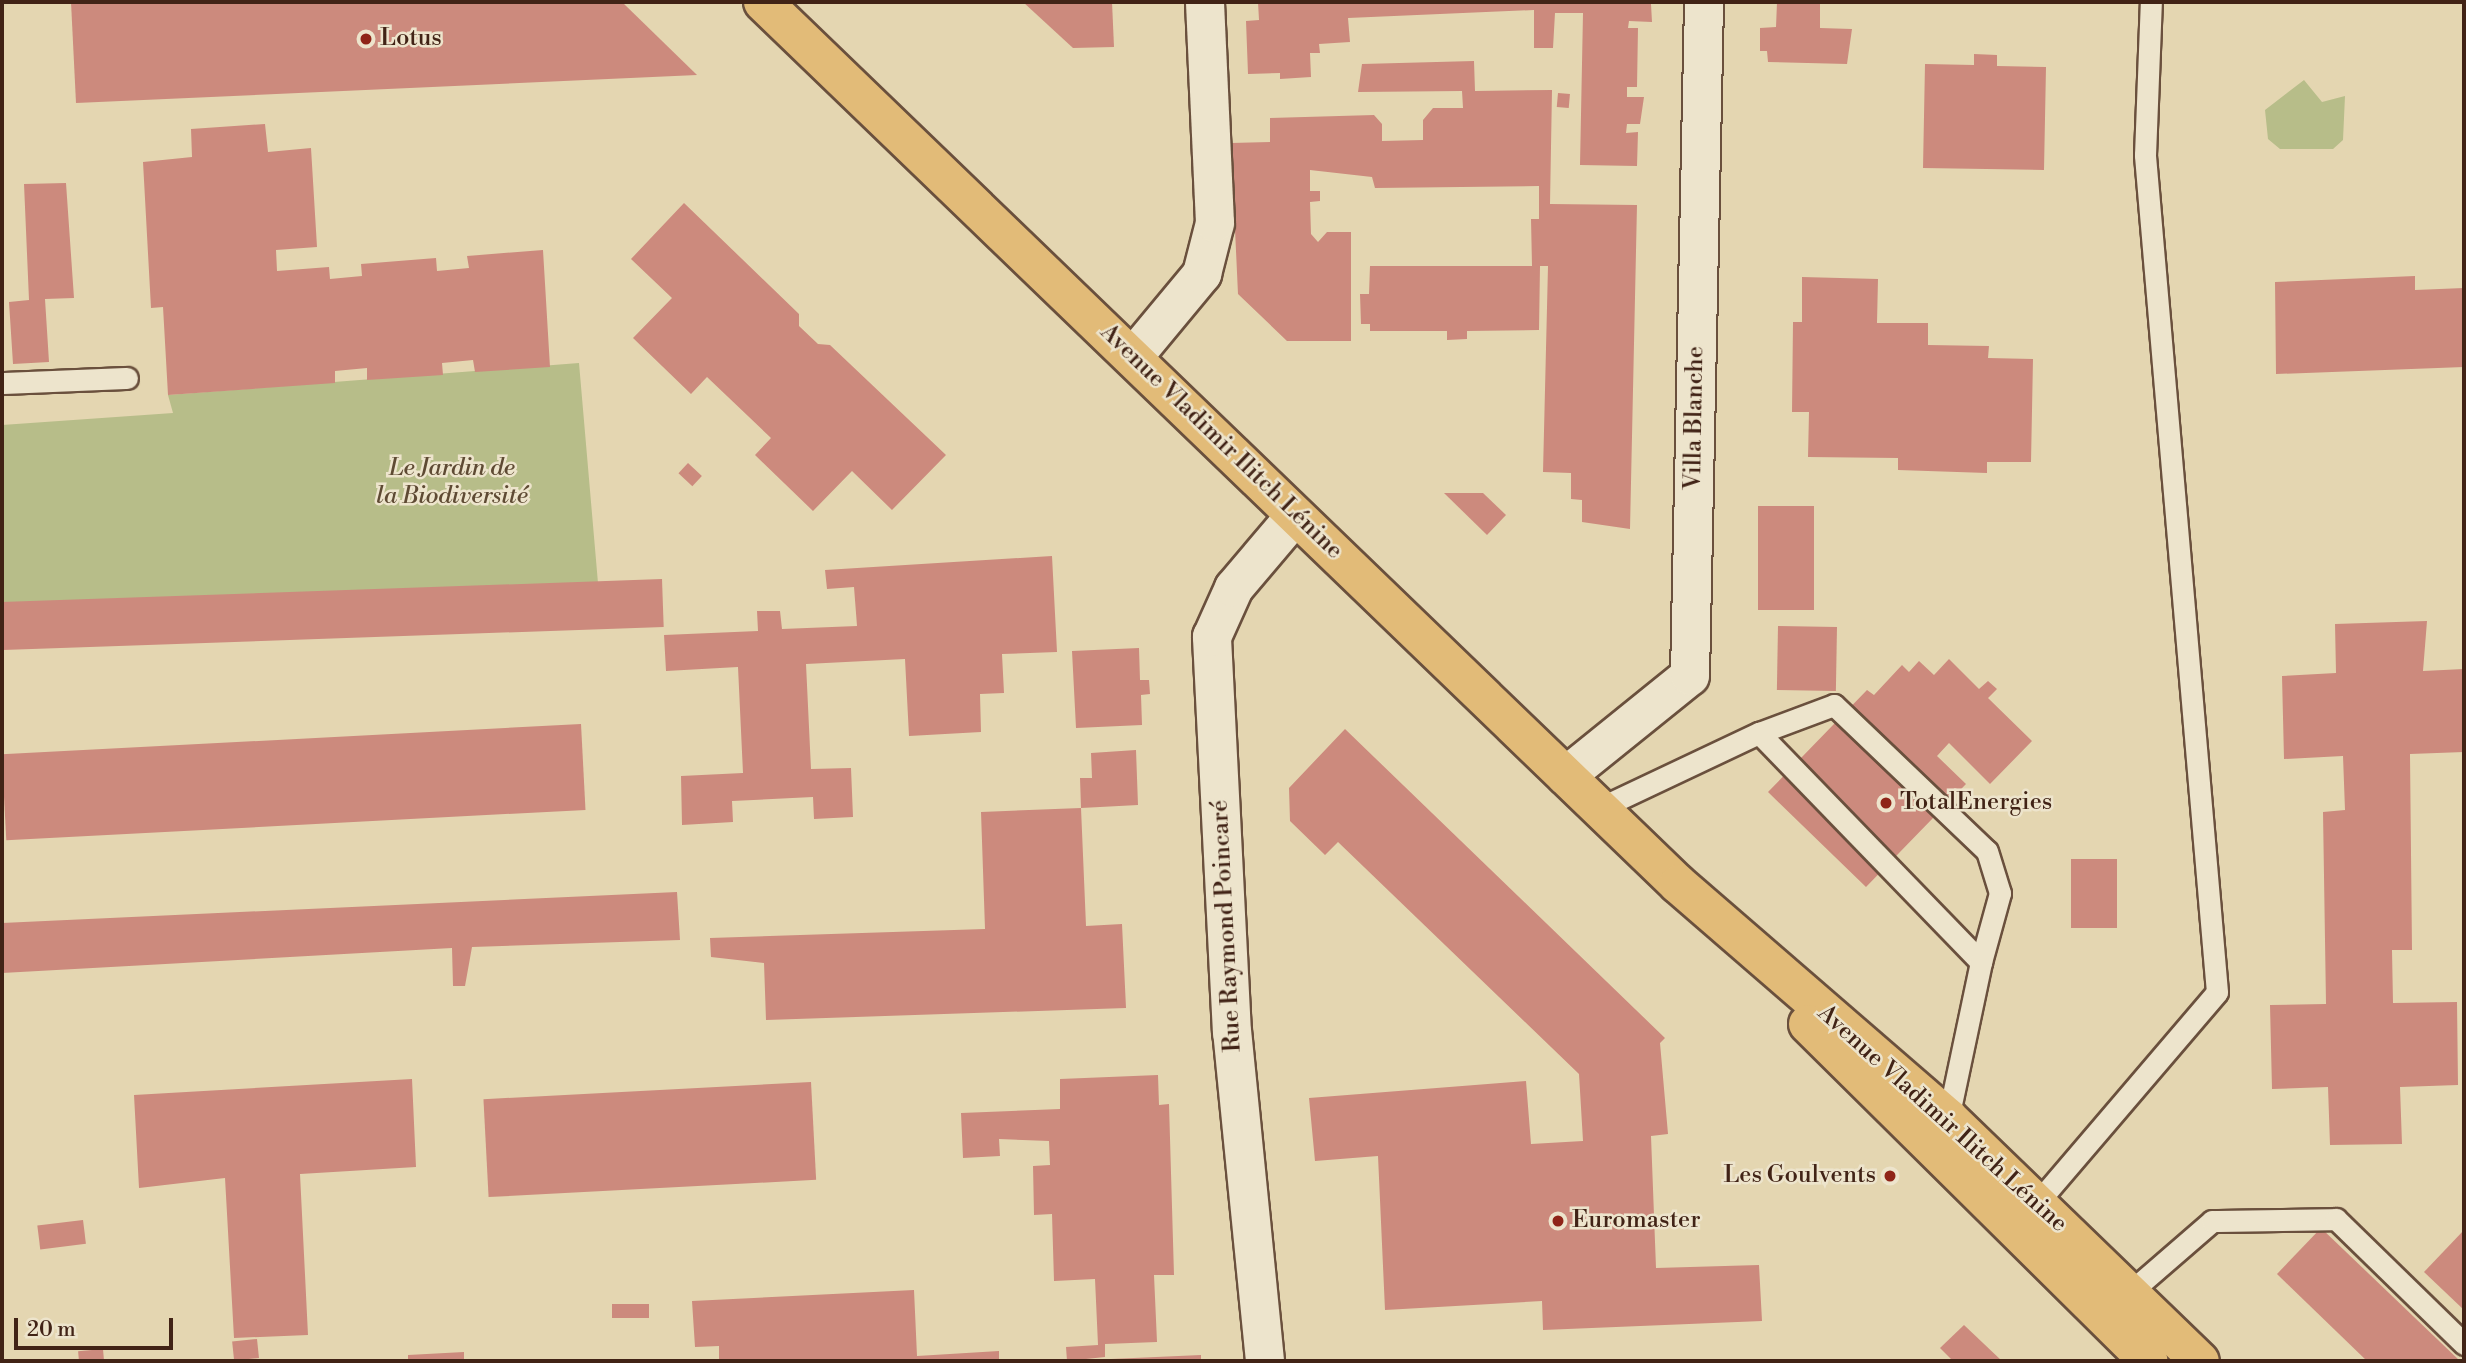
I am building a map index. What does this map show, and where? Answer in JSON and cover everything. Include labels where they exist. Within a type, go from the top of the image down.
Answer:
[{"type":"main road","name":"Avenue Vladimir Ilitch Lénine","points":[[763,2],[1134,356],[1678,884],[1850,1070],[2148,1361]]},
{"type":"main road","name":"Avenue Vladimir Ilitch Lénine","points":[[1678,884],[1948,1118],[2200,1361]]},
{"type":"street","points":[[1134,356],[1202,274],[1215,223],[1205,2]]},
{"type":"street","name":"Villa Blanche","points":[[1566,776],[1690,676],[1704,2]]},
{"type":"street","name":"Rue Raymond Poincaré","points":[[1265,1361],[1232,1033],[1212,637],[1234,588],[1296,516]]},
{"type":"lane","points":[[2037,1202],[2217,992],[2145,155],[2151,2]]},
{"type":"lane","points":[[2,383],[127,378]]},
{"type":"lane","points":[[1600,808],[1759,733],[1834,705],[1987,851],[2000,893],[1981,962],[1948,1118]]},
{"type":"lane","points":[[1759,733],[1981,962]]},
{"type":"lane","points":[[2130,1293],[2212,1221],[2336,1219],[2464,1344]]},
{"type":"green space","points":[[2304,80],[2322,102],[2345,96],[2343,140],[2333,149],[2280,149],[2268,139],[2265,110]]},
{"type":"green space","name":"Le Jardin de la Biodiversité","points":[[579,363],[598,583],[2,620],[2,425],[173,413],[168,395]]},
{"type":"building","name":"Lotus","points":[[71,2],[622,2],[697,75],[76,103]]},
{"type":"building","points":[[1023,2],[1112,2],[1114,47],[1073,48]]},
{"type":"building","points":[[1258,2],[1651,4],[1652,22],[1629,21],[1628,28],[1638,28],[1637,87],[1627,87],[1627,97],[1644,97],[1640,124],[1627,124],[1626,133],[1638,132],[1637,166],[1580,165],[1583,13],[1555,13],[1553,48],[1534,48],[1534,10],[1348,18],[1350,42],[1319,44],[1320,53],[1310,53],[1311,77],[1280,79],[1280,73],[1248,74],[1246,21],[1259,20]]},
{"type":"building","points":[[1777,2],[1820,2],[1820,28],[1852,29],[1847,64],[1768,62],[1767,51],[1760,51],[1760,28],[1776,27]]},
{"type":"building","points":[[1974,54],[1997,55],[1997,66],[2046,67],[2044,170],[1923,168],[1925,64],[1974,65]]},
{"type":"building","points":[[1474,61],[1475,91],[1552,90],[1550,204],[1637,205],[1630,529],[1582,522],[1582,500],[1571,499],[1571,473],[1543,472],[1548,266],[1540,266],[1539,330],[1467,331],[1467,339],[1447,340],[1447,331],[1370,331],[1370,324],[1361,324],[1360,294],[1369,294],[1370,266],[1532,266],[1531,219],[1539,219],[1539,186],[1375,188],[1372,177],[1310,170],[1310,191],[1320,191],[1320,201],[1310,202],[1311,234],[1318,242],[1327,232],[1351,232],[1351,341],[1287,341],[1238,294],[1231,143],[1270,142],[1270,118],[1374,115],[1382,124],[1382,141],[1423,140],[1423,120],[1433,108],[1463,108],[1462,91],[1358,92],[1362,64]]},
{"type":"building","points":[[1558,93],[1570,94],[1569,108],[1557,107]]},
{"type":"building","points":[[265,124],[268,152],[311,148],[317,247],[276,250],[277,271],[329,267],[330,279],[362,276],[361,264],[436,258],[437,271],[469,268],[467,256],[543,250],[550,367],[475,372],[473,360],[442,363],[443,375],[367,380],[367,368],[335,371],[335,383],[168,395],[163,307],[151,308],[143,162],[192,157],[191,129]]},
{"type":"building","points":[[66,183],[74,298],[45,299],[49,362],[13,364],[9,302],[29,300],[24,184]]},
{"type":"building","points":[[684,203],[799,314],[799,326],[818,344],[830,345],[946,455],[892,510],[852,471],[813,511],[755,455],[771,438],[707,377],[691,394],[633,338],[672,298],[631,259]]},
{"type":"building","points":[[2415,276],[2415,290],[2464,288],[2464,367],[2276,374],[2275,282]]},
{"type":"building","points":[[1802,277],[1878,279],[1877,323],[1928,323],[1928,345],[1989,346],[1988,358],[2033,359],[2031,462],[1987,462],[1987,473],[1898,470],[1898,458],[1808,457],[1809,412],[1792,412],[1793,322],[1802,322]]},
{"type":"building","points":[[688,463],[702,476],[692,486],[678,473]]},
{"type":"building","points":[[1444,493],[1483,493],[1506,515],[1487,535]]},
{"type":"building","points":[[1758,506],[1814,506],[1814,610],[1758,610]]},
{"type":"building","points":[[1052,556],[1057,652],[1002,654],[1004,693],[980,694],[981,732],[909,736],[905,659],[806,664],[811,769],[851,768],[853,817],[814,819],[813,797],[732,801],[733,822],[682,825],[681,776],[743,773],[738,667],[666,671],[664,635],[758,631],[757,611],[780,611],[782,629],[857,626],[854,587],[827,589],[825,570]]},
{"type":"building","points":[[662,579],[664,627],[3,650],[2,602]]},
{"type":"building","points":[[2427,621],[2423,671],[2464,669],[2464,752],[2410,754],[2412,950],[2392,950],[2393,1003],[2457,1002],[2458,1085],[2400,1087],[2402,1144],[2330,1145],[2328,1087],[2272,1089],[2270,1005],[2326,1004],[2323,812],[2345,810],[2343,756],[2284,759],[2282,676],[2336,673],[2335,624]]},
{"type":"building","points":[[1778,626],[1837,627],[1836,691],[1777,690]]},
{"type":"building","points":[[1139,648],[1140,680],[1149,680],[1150,694],[1141,695],[1142,725],[1076,728],[1072,651]]},
{"type":"building","points":[[1949,659],[1979,689],[1988,681],[1997,689],[1988,698],[2032,741],[1990,784],[1949,743],[1937,756],[1966,784],[1866,887],[1768,792],[1867,690],[1874,695],[1902,665],[1909,672],[1919,661],[1934,675]]},
{"type":"building","points":[[581,724],[586,810],[6,840],[2,754]]},
{"type":"building","points":[[1345,729],[1665,1038],[1660,1043],[1668,1134],[1651,1136],[1656,1268],[1759,1265],[1762,1321],[1543,1330],[1542,1301],[1385,1310],[1378,1156],[1315,1161],[1309,1098],[1526,1081],[1531,1144],[1583,1141],[1579,1074],[1338,842],[1325,855],[1290,821],[1289,788]]},
{"type":"building","points":[[1136,750],[1138,805],[1081,808],[1080,778],[1092,778],[1091,753]]},
{"type":"building","points":[[1081,808],[1086,926],[1122,924],[1126,1008],[766,1020],[764,963],[711,957],[710,938],[985,929],[981,812]]},
{"type":"building","points":[[2071,859],[2117,859],[2117,928],[2071,928]]},
{"type":"building","points":[[677,892],[680,940],[472,947],[465,986],[453,986],[452,948],[2,973],[2,923]]},
{"type":"building","points":[[1158,1075],[1159,1105],[1169,1104],[1174,1275],[1154,1275],[1157,1342],[1105,1344],[1105,1357],[1067,1361],[1066,1347],[1098,1345],[1095,1279],[1054,1281],[1052,1214],[1034,1215],[1033,1166],[1050,1165],[1049,1141],[999,1139],[1000,1156],[963,1158],[961,1113],[1060,1109],[1060,1079]]},
{"type":"building","points":[[412,1079],[416,1167],[300,1174],[308,1335],[234,1338],[225,1178],[139,1188],[134,1095]]},
{"type":"building","points":[[811,1082],[816,1180],[489,1197],[483,1099]]},
{"type":"building","points":[[83,1220],[86,1244],[40,1249],[37,1226]]},
{"type":"building","points":[[2321,1228],[2460,1361],[2367,1361],[2277,1274]]},
{"type":"building","points":[[2464,1230],[2464,1310],[2424,1272]]},
{"type":"building","points":[[914,1290],[917,1356],[999,1351],[999,1361],[719,1361],[719,1346],[695,1347],[692,1301]]},
{"type":"building","points":[[612,1304],[649,1304],[649,1318],[612,1318]]},
{"type":"building","points":[[1964,1325],[2002,1361],[1953,1361],[1940,1348]]},
{"type":"building","points":[[257,1339],[259,1358],[234,1361],[232,1342]]},
{"type":"building","points":[[103,1349],[104,1361],[79,1361],[78,1351]]},
{"type":"building","points":[[464,1352],[464,1361],[408,1361],[408,1355]]},
{"type":"building","points":[[1201,1355],[1201,1361],[1111,1361],[1111,1359]]},
{"type":"place","name":"Lotus","points":[[366,39]]},
{"type":"place","name":"TotalEnergies","points":[[1886,803]]},
{"type":"place","name":"Les Goulvents","points":[[1890,1176]]},
{"type":"place","name":"Euromaster","points":[[1558,1221]]}]
